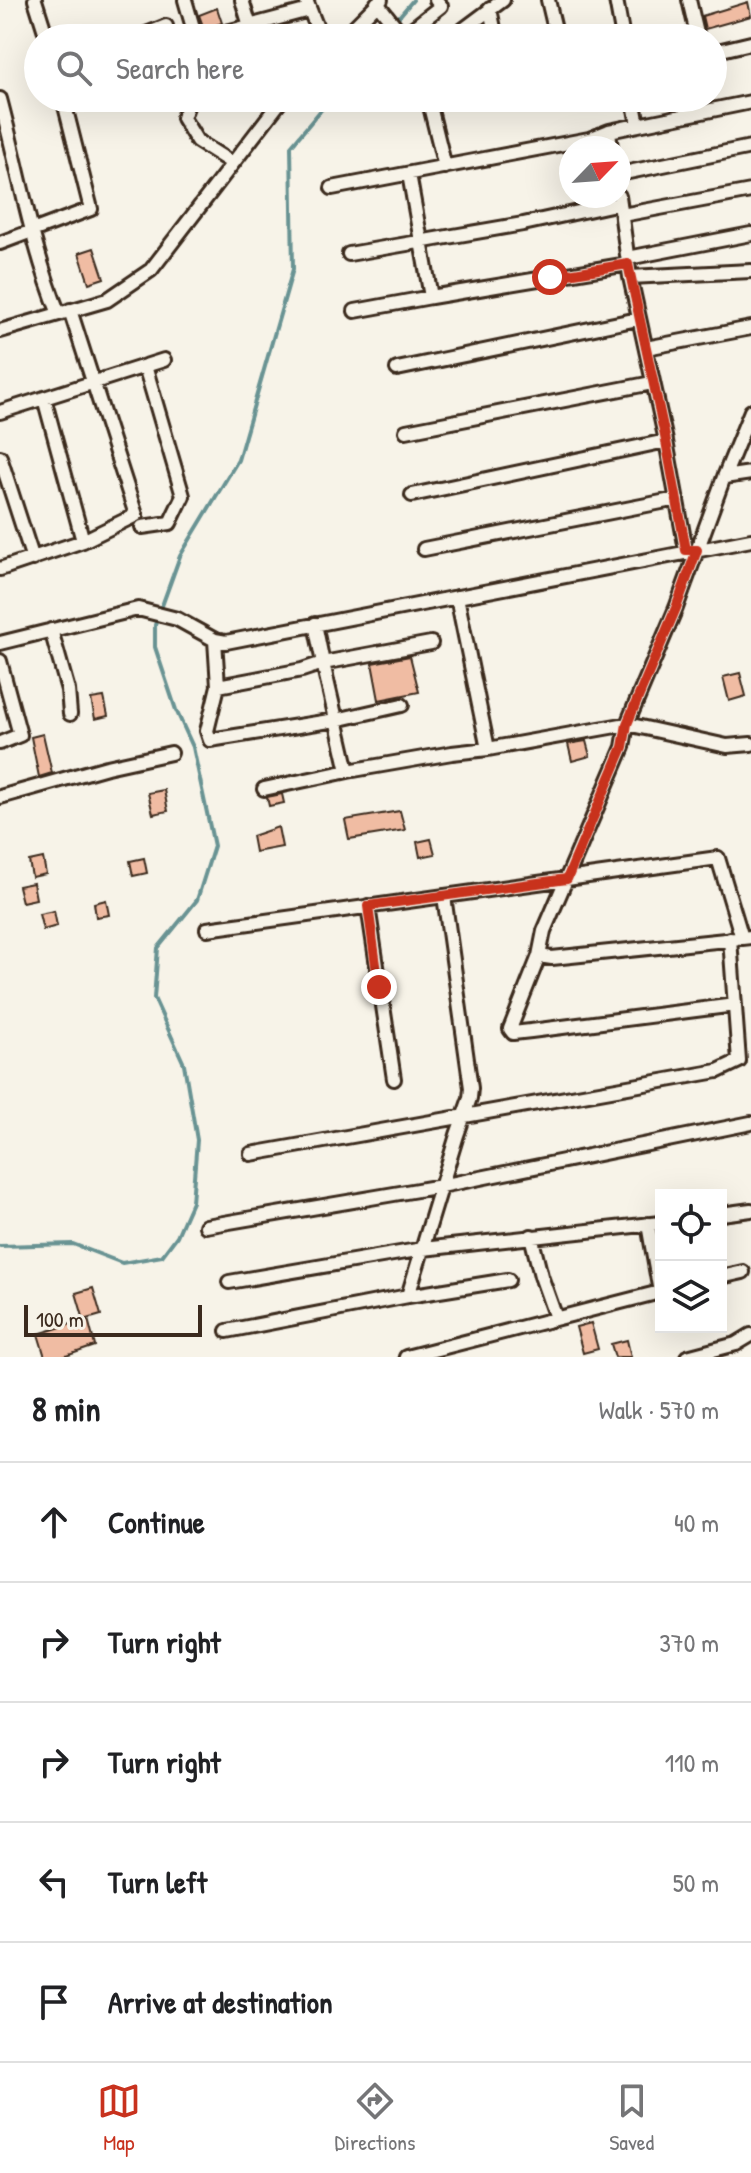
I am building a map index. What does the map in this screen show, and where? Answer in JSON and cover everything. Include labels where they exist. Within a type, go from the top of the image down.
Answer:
[{"type":"street","points":[[35,0],[43,24]]},
{"type":"street","points":[[185,0],[192,24]]},
{"type":"street","points":[[242,0],[249,24]]},
{"type":"street","points":[[417,24],[441,6],[436,0]]},
{"type":"street","points":[[470,24],[503,0]]},
{"type":"street","points":[[548,0],[554,24]]},
{"type":"street","points":[[616,0],[620,24]]},
{"type":"street","points":[[689,0],[695,24]]},
{"type":"street","points":[[357,24],[379,2],[393,24]]},
{"type":"street","points":[[256,24],[308,5],[315,24]]},
{"type":"street","points":[[490,9],[493,24]]},
{"type":"street","points":[[727,49],[751,43]]},
{"type":"street","points":[[0,99],[50,292],[64,312],[94,382],[136,515],[83,541],[0,569]]},
{"type":"street","points":[[727,107],[751,102]]},
{"type":"street","points":[[0,243],[91,209],[67,112]]},
{"type":"street","points":[[185,112],[183,118],[197,141],[232,163]]},
{"type":"street","points":[[0,331],[107,300],[151,270],[272,112]]},
{"type":"street","points":[[432,112],[445,167]]},
{"type":"street","points":[[636,112],[638,125]]},
{"type":"street","points":[[332,188],[589,139],[609,131],[702,112]]},
{"type":"street","points":[[609,131],[610,136]]},
{"type":"street","points":[[631,172],[751,147]]},
{"type":"street","points":[[409,174],[431,297]]},
{"type":"street","points":[[631,204],[751,191]]},
{"type":"street","points":[[349,254],[604,208]]},
{"type":"street","points":[[620,208],[638,319],[691,550]]},
{"type":"street","points":[[355,311],[629,266],[751,234]]},
{"type":"street","points":[[629,266],[751,271]]},
{"type":"street","points":[[397,369],[638,319]]},
{"type":"street","points":[[646,348],[751,328]]},
{"type":"street","points":[[0,412],[164,360]]},
{"type":"street","points":[[142,527],[170,523],[183,496],[145,366]]},
{"type":"street","points":[[406,431],[652,383]]},
{"type":"street","points":[[44,398],[83,541]]},
{"type":"street","points":[[735,1005],[513,1033],[510,1029],[539,956],[544,931],[623,747],[627,724],[676,608],[691,550],[750,416]]},
{"type":"street","points":[[412,495],[666,441]]},
{"type":"street","points":[[0,457],[33,559]]},
{"type":"street","points":[[724,477],[751,473]]},
{"type":"street","points":[[424,549],[677,499]]},
{"type":"street","points":[[0,643],[138,609],[177,619],[215,640],[226,642],[751,540]]},
{"type":"street","points":[[457,597],[488,749]]},
{"type":"street","points":[[315,624],[348,771]]},
{"type":"street","points":[[51,630],[68,690],[70,714]]},
{"type":"street","points":[[215,640],[218,686],[207,731],[210,740],[336,720],[402,705]]},
{"type":"street","points":[[218,686],[431,643]]},
{"type":"street","points":[[0,661],[20,735],[0,743]]},
{"type":"street","points":[[264,789],[348,771],[627,724],[727,746],[751,744]]},
{"type":"street","points":[[0,797],[171,753]]},
{"type":"street","points":[[207,929],[718,858],[741,938],[735,1005],[739,1061],[718,1071],[251,1154]]},
{"type":"street","points":[[408,1296],[471,1088],[444,896]]},
{"type":"street","points":[[368,906],[394,1079]]},
{"type":"street","points":[[539,956],[552,958],[741,938]]},
{"type":"street","points":[[206,1226],[441,1186],[751,1123]]},
{"type":"street","points":[[727,1213],[751,1210]]},
{"type":"street","points":[[229,1282],[423,1249],[654,1224],[658,1261]]},
{"type":"street","points":[[531,1236],[556,1318]]},
{"type":"street","points":[[727,1276],[743,1272]]},
{"type":"street","points":[[227,1331],[508,1280]]},
{"type":"street","points":[[406,1357],[655,1293]]},
{"type":"street","points":[[687,1357],[738,1351],[751,1335]]},
{"type":"building","points":[[748,2],[751,16],[723,24],[704,24],[702,16]]},
{"type":"building","points":[[217,8],[222,23],[202,24],[199,15]]},
{"type":"building","points":[[94,248],[104,278],[89,283],[79,253]]},
{"type":"building","points":[[410,656],[419,692],[379,700],[372,663]]},
{"type":"building","points":[[740,673],[746,696],[729,701],[723,677]]},
{"type":"building","points":[[104,697],[108,716],[95,719],[91,699]]},
{"type":"building","points":[[43,734],[52,773],[39,777],[31,737]]},
{"type":"building","points":[[586,741],[590,756],[572,761],[568,744]]},
{"type":"building","points":[[164,790],[168,811],[153,814],[148,793]]},
{"type":"building","points":[[282,794],[284,803],[269,806],[267,797]]},
{"type":"building","points":[[400,811],[405,830],[349,839],[345,820]]},
{"type":"building","points":[[278,827],[282,847],[255,852],[252,836]]},
{"type":"building","points":[[431,839],[435,854],[420,857],[417,842]]},
{"type":"building","points":[[43,858],[46,874],[32,877],[29,861]]},
{"type":"building","points":[[144,858],[147,873],[133,876],[130,861]]},
{"type":"building","points":[[33,883],[36,899],[22,902],[18,886]]},
{"type":"building","points":[[106,900],[109,915],[96,917],[94,903]]},
{"type":"building","points":[[54,911],[57,926],[43,930],[39,914]]},
{"type":"building","points":[[93,1288],[101,1315],[84,1320],[76,1293]]},
{"type":"building","points":[[88,1319],[95,1346],[63,1357],[45,1357],[38,1334]]},
{"type":"building","points":[[591,1323],[598,1349],[583,1353],[576,1327]]},
{"type":"building","points":[[627,1340],[631,1357],[615,1357],[611,1344]]},
{"type":"waterway","points":[[393,24],[413,0]]},
{"type":"waterway","points":[[0,1246],[73,1244],[122,1263],[162,1256],[177,1236],[192,1202],[197,1140],[184,1064],[154,998],[158,948],[197,900],[214,846],[193,747],[176,710],[155,647],[155,625],[180,556],[238,460],[293,269],[291,146],[319,112]]},
{"type":"route","points":[[379,987],[368,906],[567,879],[623,747],[627,724],[697,550],[686,550],[628,264],[550,277]]}]
